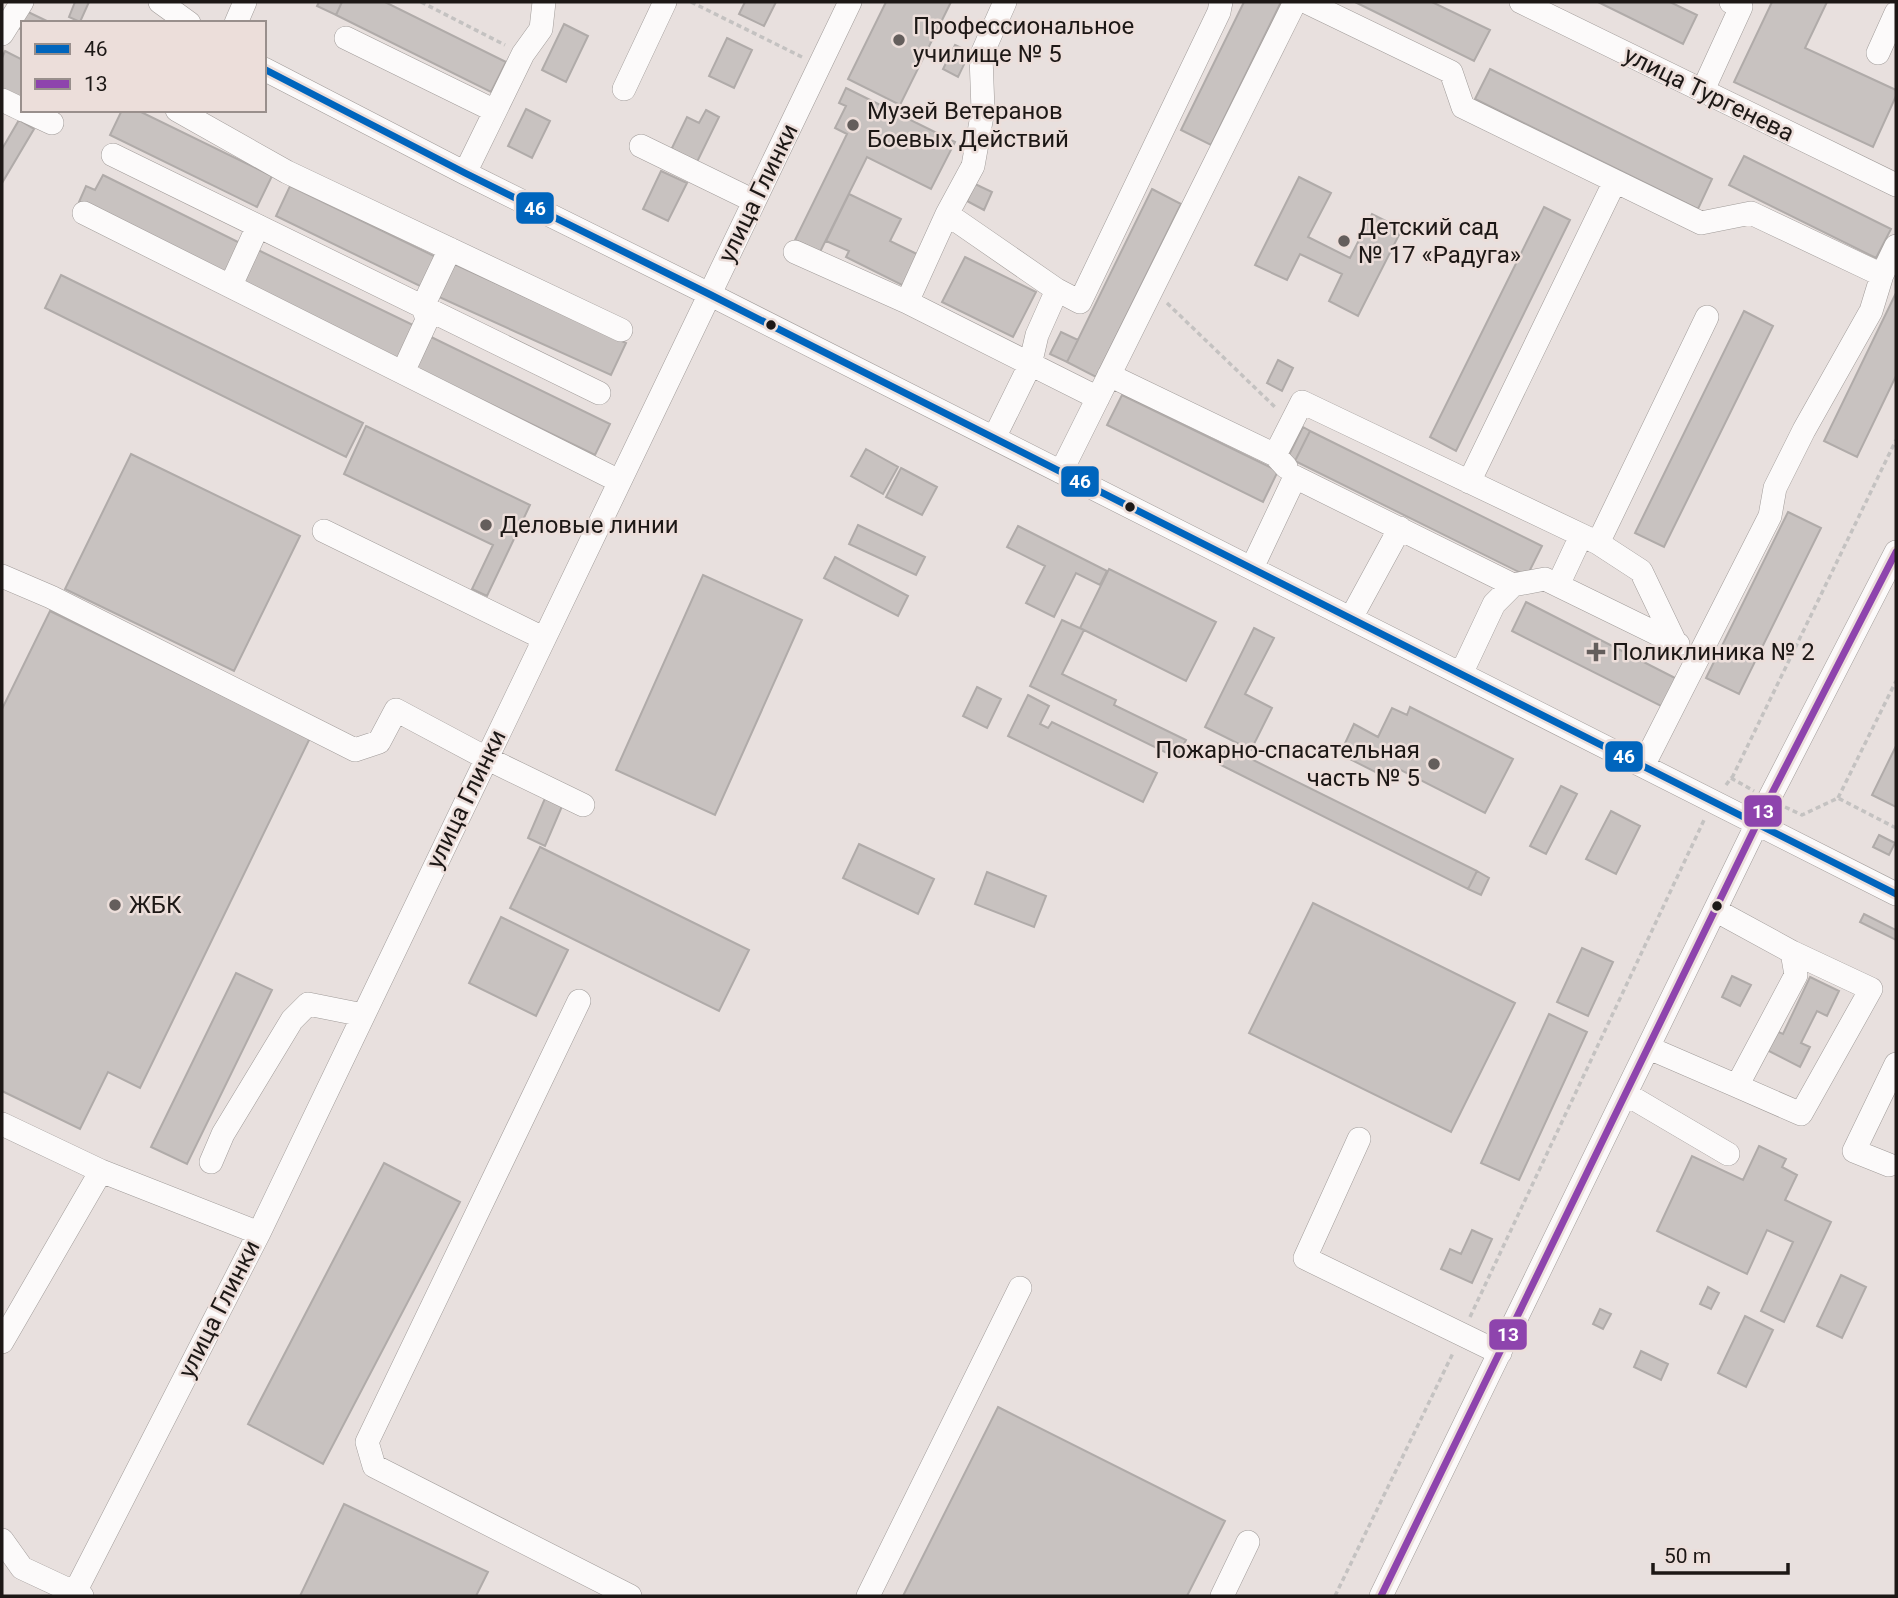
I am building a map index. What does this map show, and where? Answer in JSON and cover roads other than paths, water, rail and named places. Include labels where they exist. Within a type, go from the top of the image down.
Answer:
[{"type":"street","points":[[21,42],[2,33],[22,2]]},
{"type":"street","points":[[160,2],[186,21]]},
{"type":"street","points":[[237,21],[245,2]]},
{"type":"street","points":[[465,173],[523,54],[541,29],[544,2]]},
{"type":"street","points":[[625,89],[665,2]]},
{"type":"street","name":"улица Глинки","points":[[77,1595],[258,1233],[850,2]]},
{"type":"street","points":[[907,302],[947,214],[973,166],[982,110],[981,57],[1005,2]]},
{"type":"street","points":[[947,214],[1057,290],[1080,302],[1219,12],[1221,2]]},
{"type":"street","points":[[1061,472],[1295,2]]},
{"type":"street","points":[[1307,2],[1451,72],[1463,107],[1701,223],[1751,213],[1882,275]]},
{"type":"street","name":"улица Тургенева","points":[[1521,2],[1896,185]]},
{"type":"street","points":[[1703,90],[1741,7],[1731,2]]},
{"type":"street","points":[[1878,53],[1896,13]]},
{"type":"street","points":[[346,38],[495,111]]},
{"type":"street","points":[[266,70],[1713,802],[1894,887]]},
{"type":"street","points":[[2,100],[21,109]]},
{"type":"street","points":[[27,112],[52,123]]},
{"type":"street","points":[[181,112],[287,172],[621,330]]},
{"type":"street","points":[[641,146],[754,201]]},
{"type":"street","points":[[113,155],[599,393]]},
{"type":"street","points":[[1469,482],[1615,181]]},
{"type":"street","points":[[84,213],[619,481]]},
{"type":"street","points":[[231,285],[258,226]]},
{"type":"street","points":[[1643,766],[1770,516],[1775,488],[1804,430],[1871,312],[1882,275],[1896,246]]},
{"type":"street","points":[[403,372],[426,320],[423,306],[450,249]]},
{"type":"street","points":[[795,252],[907,302],[1098,398]]},
{"type":"street","points":[[994,438],[1030,365],[1037,335],[1057,290]]},
{"type":"street","points":[[1558,585],[1590,539],[1707,317]]},
{"type":"street","points":[[1109,375],[1275,455],[1295,477],[1513,585]]},
{"type":"street","points":[[1275,455],[1302,402],[1590,539],[1641,570],[1675,642]]},
{"type":"street","points":[[1252,568],[1295,477]]},
{"type":"street","points":[[1351,618],[1400,528]]},
{"type":"street","points":[[324,531],[544,638]]},
{"type":"street","points":[[1381,1596],[1769,799],[1896,552]]},
{"type":"street","points":[[2,576],[51,597],[355,750],[379,742],[396,710],[583,805]]},
{"type":"street","points":[[1461,674],[1494,604],[1513,585],[1545,579],[1699,654]]},
{"type":"street","points":[[1648,1048],[1801,1114],[1871,989],[1792,952],[1716,910]]},
{"type":"street","points":[[1737,1086],[1796,975],[1792,952]]},
{"type":"street","points":[[579,1001],[367,1442],[374,1466],[630,1596]]},
{"type":"street","points":[[211,1162],[223,1134],[292,1020],[309,1004],[363,1015]]},
{"type":"street","points":[[1889,1165],[1854,1151],[1896,1064]]},
{"type":"street","points":[[1626,1094],[1728,1154]]},
{"type":"street","points":[[2,1124],[101,1171],[258,1233]]},
{"type":"street","points":[[1359,1139],[1305,1258],[1500,1353]]},
{"type":"street","points":[[2,1342],[101,1171]]},
{"type":"street","points":[[868,1596],[1020,1288]]},
{"type":"street","points":[[2,1541],[22,1568],[77,1595]]},
{"type":"street","points":[[1222,1596],[1248,1542]]},
{"type":"place","name":"Профессиональное училище № 5","points":[[899,40]]},
{"type":"place","name":"Музей Ветеранов Боевых Действий","points":[[853,125]]},
{"type":"place","name":"Детский сад № 17 «Радуга»","points":[[1344,241]]},
{"type":"place","name":"Деловые линии","points":[[486,525]]},
{"type":"place","name":"Поликлиника № 2","points":[[1596,652]]},
{"type":"place","name":"Пожарно-спасательная часть № 5","points":[[1434,764]]},
{"type":"place","name":"ЖБК","points":[[115,905]]}]
